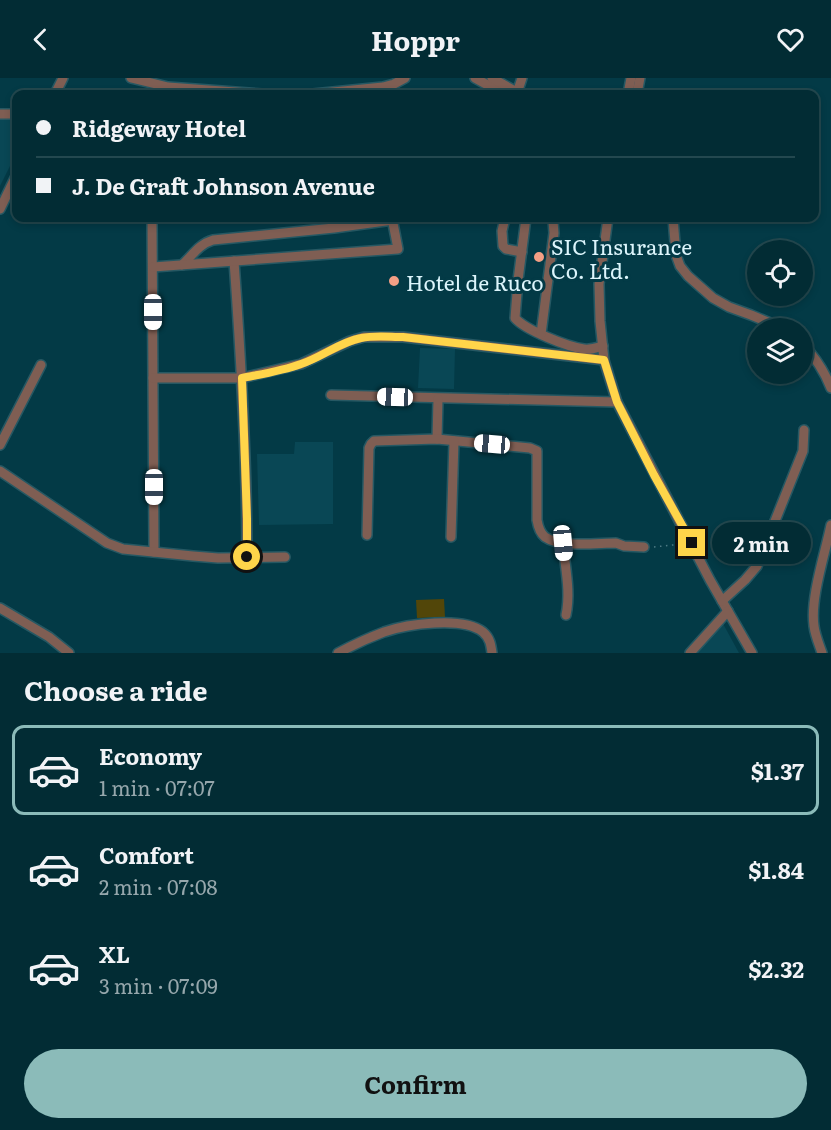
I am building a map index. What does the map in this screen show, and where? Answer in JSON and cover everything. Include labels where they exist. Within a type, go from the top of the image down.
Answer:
[{"type":"street","points":[[131,78],[168,87],[208,90]]},
{"type":"street","points":[[353,90],[383,87],[405,78]]},
{"type":"street","points":[[475,78],[497,90]]},
{"type":"street","points":[[492,78],[512,90]]},
{"type":"street","points":[[0,210],[12,184]]},
{"type":"street","points":[[152,222],[154,552]]},
{"type":"street","points":[[182,265],[200,246],[213,240],[373,222]]},
{"type":"street","points":[[153,267],[398,249],[393,222]]},
{"type":"street","points":[[504,222],[503,246],[506,249],[522,252]]},
{"type":"street","points":[[526,222],[515,318],[566,345],[585,350],[603,346]]},
{"type":"street","points":[[542,333],[554,233],[553,222]]},
{"type":"street","points":[[607,222],[599,284],[600,321],[604,360],[617,402],[654,475],[752,653]]},
{"type":"street","points":[[673,222],[676,255],[680,266],[688,276],[713,298],[758,318]]},
{"type":"street","points":[[234,261],[242,378],[247,557]]},
{"type":"street","points":[[153,378],[242,378],[301,364],[350,340],[364,337],[403,337],[604,360]]},
{"type":"street","points":[[813,356],[826,374],[831,388]]},
{"type":"street","points":[[0,446],[41,365]]},
{"type":"street","points":[[331,395],[617,402]]},
{"type":"street","points":[[437,439],[438,399]]},
{"type":"street","points":[[722,601],[757,566],[803,451],[804,430]]},
{"type":"street","points":[[367,535],[369,448],[371,444],[374,441],[437,439],[530,448],[537,451],[538,526],[546,537],[563,543],[616,543],[644,548]]},
{"type":"street","points":[[451,537],[454,441]]},
{"type":"street","points":[[0,471],[107,543],[123,549],[210,557],[285,557]]},
{"type":"street","points":[[822,653],[814,627],[813,609],[831,525]]},
{"type":"street","points":[[563,543],[568,587],[566,615]]},
{"type":"street","points":[[0,608],[49,637],[69,653]]},
{"type":"street","points":[[690,653],[728,611]]},
{"type":"street","points":[[338,653],[358,642],[408,626],[453,623],[473,626],[485,634],[491,643],[492,653]]},
{"type":"path","points":[[644,548],[692,543]]},
{"type":"shaded area","points":[[0,120],[12,120],[12,162],[0,186]]},
{"type":"shaded area","points":[[420,348],[455,349],[454,389],[418,388]]},
{"type":"shaded area","points":[[295,442],[333,442],[333,524],[259,525],[257,454],[294,454]]},
{"type":"shaded area","points":[[444,599],[445,617],[417,618],[416,600]]},
{"type":"shaded area","points":[[721,620],[739,653],[696,653]]},
{"type":"place","name":"SIC Insurance Co. Ltd.","points":[[539,257]]},
{"type":"place","name":"Hotel de Ruco","points":[[394,281]]},
{"type":"route","points":[[247,557],[242,378],[301,364],[350,340],[377,336],[604,360],[617,402],[692,543]]}]
